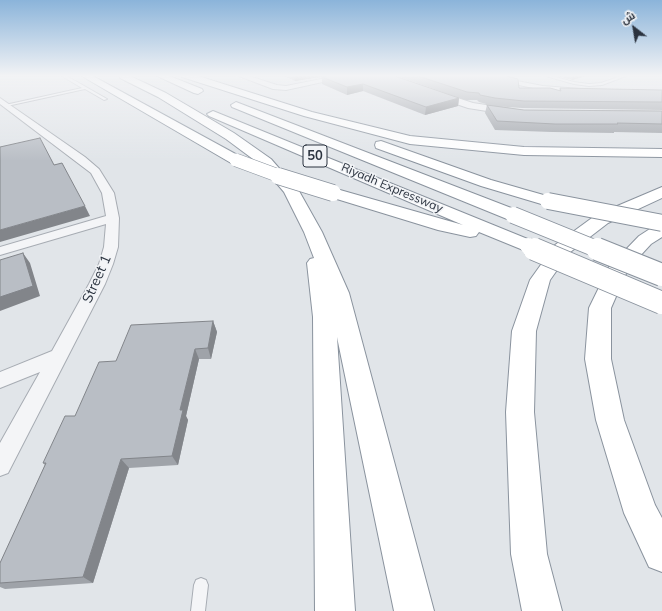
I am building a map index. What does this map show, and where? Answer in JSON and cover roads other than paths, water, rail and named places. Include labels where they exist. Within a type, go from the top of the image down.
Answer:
[{"type":"highway","points":[[135,104],[236,160],[265,172],[444,226],[509,237]]},
{"type":"highway","points":[[157,104],[230,136]]},
{"type":"highway","points":[[176,104],[230,136],[266,162],[291,191],[313,232],[338,293],[414,611]]},
{"type":"highway","name":"Riyadh Expressway","points":[[188,104],[509,237],[662,303]]},
{"type":"highway","name":"Riyadh Expressway","points":[[231,104],[662,275]]},
{"type":"highway","points":[[270,104],[419,159],[521,194],[548,202],[662,223]]},
{"type":"highway","points":[[274,104],[308,114],[410,140],[460,146],[524,150],[662,153]]},
{"type":"highway","points":[[542,611],[529,554],[520,412],[524,331],[540,280],[562,249],[602,219],[662,192]]},
{"type":"highway","points":[[662,229],[645,240],[619,267],[600,308],[598,359],[610,420],[641,514],[662,554]]},
{"type":"highway","points":[[313,232],[324,317],[335,611]]},
{"type":"street","points":[[464,104],[471,106],[522,113]]},
{"type":"street","name":"Street 1","points":[[0,465],[98,284],[106,264],[113,232],[113,218],[108,193],[97,174],[88,164],[42,138],[4,105]]},
{"type":"street","points":[[0,251],[113,218]]},
{"type":"street","points":[[0,380],[59,356]]},
{"type":"lane","points":[[198,611],[201,585]]}]
